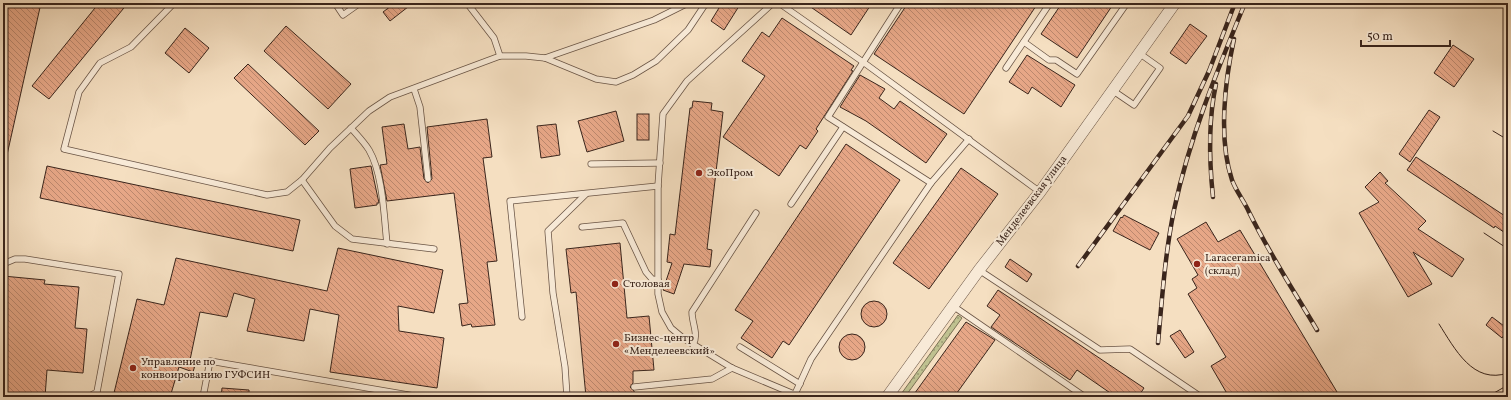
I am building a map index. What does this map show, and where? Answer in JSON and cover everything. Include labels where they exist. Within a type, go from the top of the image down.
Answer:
[{"type":"street","name":"Менделеевская улица","points":[[887,397],[979,270],[1040,192],[1175,3]]},
{"type":"lane","points":[[174,3],[131,47],[100,63],[79,92],[64,149],[267,195],[287,192],[302,180],[330,148],[369,111],[390,97],[500,56],[545,58],[596,79],[616,82],[633,75],[656,61],[688,30],[706,3]]},
{"type":"lane","points":[[335,3],[343,15],[360,3]]},
{"type":"lane","points":[[467,3],[494,38],[500,56]]},
{"type":"lane","points":[[545,58],[654,20],[688,3]]},
{"type":"lane","points":[[773,3],[687,81],[663,114],[658,186],[658,294],[662,312],[671,328],[693,345],[732,368],[798,396],[800,384],[811,359],[931,183],[969,139]]},
{"type":"lane","points":[[780,3],[1040,192]]},
{"type":"lane","points":[[901,3],[828,117],[931,183]]},
{"type":"lane","points":[[1006,68],[1050,3]]},
{"type":"lane","points":[[1024,42],[1049,60],[1056,60],[1077,74],[1127,3]]},
{"type":"lane","points":[[1112,90],[1134,106],[1160,68],[1139,53]]},
{"type":"lane","points":[[414,89],[420,107],[428,179]]},
{"type":"lane","points":[[791,204],[844,127]]},
{"type":"lane","points":[[351,128],[369,149],[374,161],[378,175],[387,244]]},
{"type":"lane","points":[[591,164],[660,163]]},
{"type":"lane","points":[[302,180],[335,226],[352,239],[434,249]]},
{"type":"lane","points":[[522,317],[510,201],[658,186]]},
{"type":"lane","points":[[567,397],[565,367],[552,293],[548,231],[586,194]]},
{"type":"lane","points":[[693,345],[696,339],[696,333],[692,320],[692,312],[756,213]]},
{"type":"lane","points":[[582,227],[623,223],[646,272],[652,280],[658,280]]},
{"type":"lane","points":[[3,264],[15,260],[25,259],[119,274],[97,392],[88,397]]},
{"type":"lane","points":[[979,270],[1100,350],[1130,349],[1202,397]]},
{"type":"lane","points":[[953,306],[1085,397]]},
{"type":"lane","points":[[740,347],[800,384]]},
{"type":"lane","points":[[203,397],[210,361],[420,397]]},
{"type":"lane","points":[[634,387],[712,379],[732,368]]},
{"type":"green space","points":[[958,315],[962,318],[905,397],[899,397]]},
{"type":"building","points":[[6,3],[41,3],[7,155],[3,155],[3,15]]},
{"type":"building","points":[[99,3],[128,3],[49,99],[32,86]]},
{"type":"building","points":[[395,3],[413,3],[390,21],[383,12]]},
{"type":"building","points":[[722,3],[741,3],[724,30],[711,21]]},
{"type":"building","points":[[805,3],[872,3],[851,35]]},
{"type":"building","points":[[908,3],[1038,3],[964,114],[874,54]]},
{"type":"building","points":[[1062,3],[1114,3],[1077,58],[1041,34]]},
{"type":"building","points":[[782,18],[854,66],[851,70],[853,71],[816,129],[818,131],[806,149],[800,145],[779,176],[723,137],[765,76],[742,61],[762,32],[769,37]]},
{"type":"building","points":[[1190,24],[1207,36],[1186,64],[1170,53]]},
{"type":"building","points":[[286,26],[351,84],[328,109],[264,51]]},
{"type":"building","points":[[185,28],[209,48],[189,73],[165,53]]},
{"type":"building","points":[[1453,45],[1474,59],[1454,87],[1434,73]]},
{"type":"building","points":[[1027,55],[1075,85],[1061,107],[1032,87],[1028,94],[1009,82]]},
{"type":"building","points":[[248,64],[319,131],[305,145],[234,78]]},
{"type":"building","points":[[860,75],[885,89],[879,98],[894,109],[900,101],[947,134],[926,163],[866,121],[840,107]]},
{"type":"building","name":"ЭкоПром","points":[[693,101],[712,103],[711,110],[723,112],[707,249],[712,250],[710,267],[684,264],[674,294],[663,290],[672,263],[667,262],[670,234],[675,235],[690,108],[692,108]]},
{"type":"building","points":[[1429,110],[1440,117],[1410,162],[1399,154]]},
{"type":"building","points":[[616,111],[624,141],[587,152],[578,121]]},
{"type":"building","points":[[637,114],[649,114],[649,140],[637,140]]},
{"type":"building","points":[[487,119],[492,157],[483,158],[497,261],[487,262],[495,325],[472,327],[471,324],[462,326],[459,304],[468,303],[454,193],[387,201],[380,165],[387,164],[382,127],[404,124],[408,149],[420,147],[424,179],[428,183],[432,179],[427,127]]},
{"type":"building","points":[[556,124],[560,155],[541,158],[537,126]]},
{"type":"building","points":[[846,144],[900,180],[789,345],[783,341],[772,358],[741,338],[753,321],[735,310]]},
{"type":"building","points":[[1416,157],[1508,218],[1508,235],[1495,226],[1494,228],[1407,170]]},
{"type":"building","points":[[47,166],[300,220],[293,251],[40,198]]},
{"type":"building","points":[[371,166],[379,203],[377,203],[377,205],[355,208],[350,169]]},
{"type":"building","points":[[961,168],[998,194],[929,289],[893,263]]},
{"type":"building","points":[[1380,172],[1388,181],[1385,183],[1426,221],[1418,229],[1464,259],[1452,277],[1413,252],[1432,284],[1408,297],[1359,213],[1379,202],[1365,187]]},
{"type":"building","points":[[1124,215],[1159,233],[1150,250],[1113,231],[1121,217],[1122,218]]},
{"type":"building","points":[[1206,222],[1218,242],[1240,230],[1340,397],[1229,397],[1211,366],[1226,357],[1188,294],[1197,288],[1192,279],[1198,275],[1177,239]]},
{"type":"building","name":"Бизнес-центр «Менделеевский»","points":[[620,243],[627,318],[649,316],[654,370],[633,371],[633,383],[630,387],[634,391],[635,397],[586,397],[576,292],[571,293],[566,249]]},
{"type":"building","points":[[338,248],[443,270],[434,313],[398,306],[399,331],[444,338],[437,388],[330,372],[339,315],[310,309],[304,341],[247,331],[255,299],[234,293],[227,317],[200,312],[190,360],[196,362],[193,372],[179,367],[170,397],[113,397],[137,299],[164,305],[176,258],[327,291]]},
{"type":"building","points":[[1010,259],[1032,274],[1027,282],[1005,267]]},
{"type":"building","points":[[3,276],[45,280],[44,284],[79,287],[75,328],[87,329],[83,373],[47,370],[45,397],[3,397]]},
{"type":"building","points":[[998,290],[1144,388],[1138,397],[1116,397],[1077,370],[1070,380],[991,327],[1000,315],[987,306]]},
{"type":"building","points":[[874,301],[883,305],[887,314],[883,323],[874,327],[865,323],[861,314],[865,305]]},
{"type":"building","points":[[1492,317],[1508,329],[1502,338],[1486,325]]},
{"type":"building","points":[[966,322],[995,340],[954,397],[912,397]]},
{"type":"building","points":[[1180,330],[1194,352],[1185,358],[1170,336]]},
{"type":"building","points":[[852,334],[861,338],[865,347],[861,356],[852,360],[843,356],[839,347],[843,338]]},
{"type":"building","points":[[222,388],[249,390],[249,397],[221,397]]},
{"type":"tram line","points":[[1493,131],[1508,140]]},
{"type":"tram line","points":[[1484,233],[1508,249]]},
{"type":"tram line","points":[[1439,324],[1459,354],[1475,369],[1485,374],[1496,375],[1508,373]]},
{"type":"tram line","points":[[1487,397],[1508,385]]},
{"type":"railway","points":[[1078,266],[1188,116],[1209,71],[1235,3]]},
{"type":"railway","points":[[1158,343],[1168,243],[1180,184],[1187,157],[1205,105],[1245,3]]},
{"type":"railway","points":[[1234,39],[1224,110],[1225,146],[1232,180],[1265,242],[1317,330]]},
{"type":"railway","points":[[1213,197],[1210,126],[1216,84]]},
{"type":"place","name":"ЭкоПром","points":[[699,173]]},
{"type":"place","name":"Laraceramica (склад)","points":[[1197,264]]},
{"type":"place","name":"Столовая","points":[[615,284]]},
{"type":"place","name":"Бизнес-центр «Менделеевский»","points":[[616,344]]},
{"type":"place","name":"Управление по конвоированию ГУФСИН","points":[[133,368]]}]
